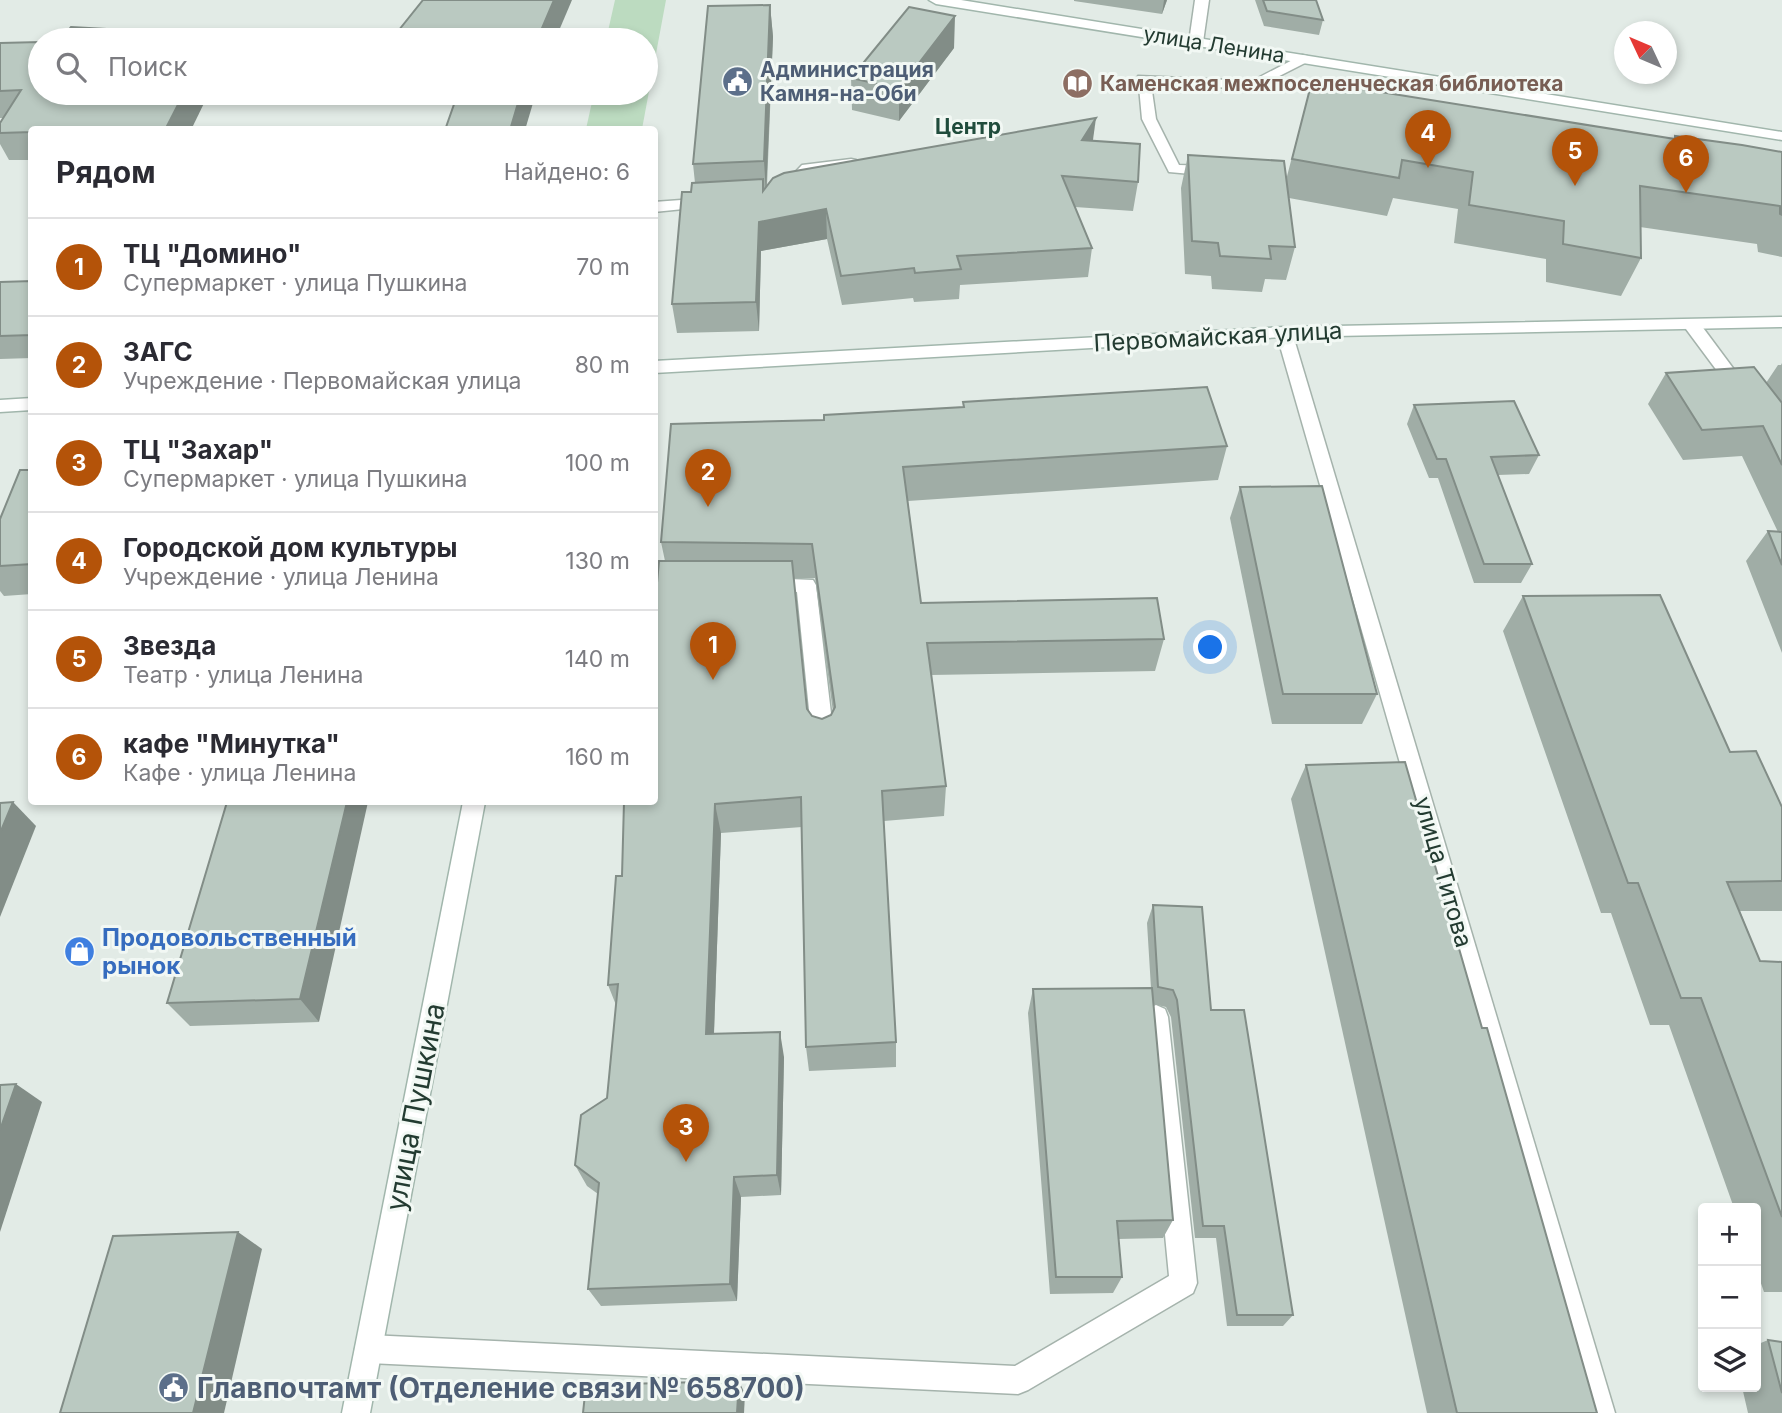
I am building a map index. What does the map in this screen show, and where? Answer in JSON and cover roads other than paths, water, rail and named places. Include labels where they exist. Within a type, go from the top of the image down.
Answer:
[{"type":"street","name":"улица Ленина","points":[[936,0],[1782,136]]},
{"type":"street","points":[[1196,42],[1202,0]]},
{"type":"street","points":[[1224,171],[1174,169],[1149,119],[1143,79],[1254,85],[1302,59]]},
{"type":"street","points":[[778,200],[807,168],[862,162]]},
{"type":"street","points":[[658,207],[729,202]]},
{"type":"street","name":"Первомайская улица","points":[[658,367],[1284,332],[1782,322]]},
{"type":"street","points":[[1692,325],[1755,410]]},
{"type":"street","name":"улица Титова","points":[[1284,332],[1601,1413]]},
{"type":"street","points":[[0,406],[28,404]]},
{"type":"street","points":[[751,585],[806,585],[823,739]]},
{"type":"street","name":"улица Пушкина","points":[[356,1413],[473,805]]},
{"type":"street","points":[[369,1349],[1018,1380],[1183,1283],[1156,1017]]},
{"type":"place","name":"Администрация Камня-на-Оби","points":[[737,82]]},
{"type":"place","name":"Каменская межпоселенческая библиотека","points":[[1077,84]]},
{"type":"place","name":"Городской дом культуры","points":[[1428,168]]},
{"type":"place","name":"Звезда","points":[[1575,186]]},
{"type":"place","name":"кафе \"Минутка\"","points":[[1686,193]]},
{"type":"place","name":"ЗАГС","points":[[708,507]]},
{"type":"place","name":"ТЦ \"Домино\"","points":[[713,680]]},
{"type":"place","name":"Продовольственный рынок","points":[[79,952]]},
{"type":"place","name":"ТЦ \"Захар\"","points":[[686,1162]]},
{"type":"place","name":"Главпочтамт (Отделение связи № 658700)","points":[[174,1388]]},
{"type":"district","name":"Центр","points":[[968,127]]}]
